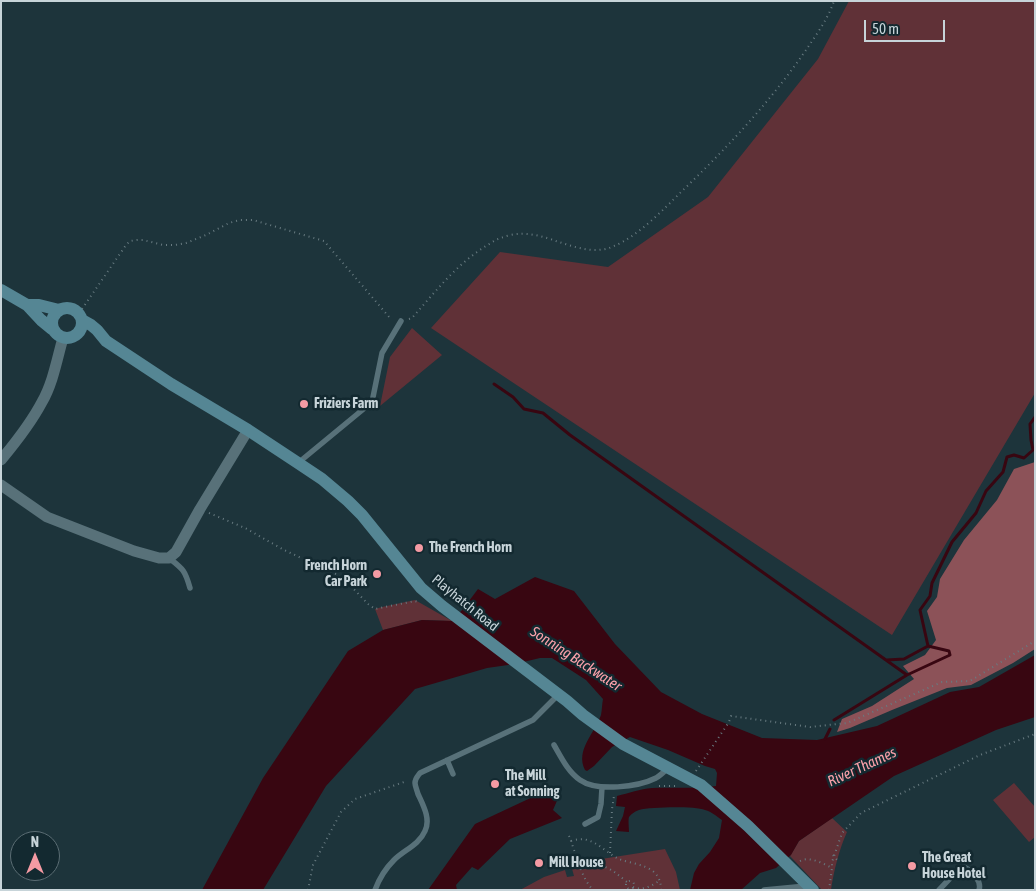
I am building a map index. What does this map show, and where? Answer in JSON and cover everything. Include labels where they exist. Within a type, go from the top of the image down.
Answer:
[{"type":"main road","points":[[1,290],[27,305],[41,320],[52,328]]},
{"type":"main road","points":[[27,305],[39,305],[59,310],[70,308],[80,317],[81,329],[69,337],[54,333],[52,320],[59,310]]},
{"type":"main road","name":"Playhatch Road","points":[[80,317],[98,330],[106,341],[322,479],[348,501],[374,529],[421,588],[623,744],[701,785],[748,826],[808,885]]},
{"type":"main road","name":"Playhatch Road","points":[[69,337],[106,341]]},
{"type":"street","points":[[1,460],[24,431],[42,402],[69,337]]},
{"type":"street","points":[[1,486],[47,517],[134,551],[159,558],[169,558],[176,552],[248,430]]},
{"type":"lane","points":[[298,463],[372,402],[382,353],[401,321]]},
{"type":"lane","points":[[169,558],[182,569],[190,588]]},
{"type":"lane","points":[[375,890],[385,871],[395,859],[409,850],[426,830],[428,823],[427,815],[414,784],[416,777],[420,773],[533,720],[562,698]]},
{"type":"lane","points":[[554,745],[574,776],[592,786],[618,786],[645,782],[663,774],[668,768]]},
{"type":"lane","points":[[448,760],[453,774]]},
{"type":"lane","points":[[585,824],[598,817],[602,787]]},
{"type":"lane","points":[[939,890],[958,870],[964,868],[968,868],[979,881],[980,886],[978,890]]},
{"type":"lane","points":[[764,890],[808,885]]},
{"type":"path","points":[[80,317],[126,244],[130,241],[143,240],[163,245],[186,243],[228,223],[240,220],[253,220],[324,241],[390,318],[401,321],[412,318],[442,284],[467,260],[500,238],[520,234],[542,236],[586,250],[598,250],[615,246],[629,238],[660,213],[740,133],[770,99],[797,63],[819,30],[834,1]]},
{"type":"path","points":[[200,509],[245,528],[284,550],[336,574],[349,584],[368,604],[376,609],[415,601],[423,603]]},
{"type":"path","points":[[696,770],[729,722],[731,716],[810,727],[847,724],[942,682],[970,681],[1035,641]]},
{"type":"path","points":[[829,890],[832,862],[842,834],[862,813],[980,755],[1035,734]]},
{"type":"path","points":[[308,890],[313,866],[342,812],[355,799],[416,777]]},
{"type":"path","points":[[610,853],[613,797]]},
{"type":"path","points":[[569,836],[586,880],[593,890]]},
{"type":"path","points":[[571,841],[578,838],[590,840],[626,861],[646,867],[659,880],[661,890]]},
{"type":"path","points":[[834,855],[838,861]]},
{"type":"path","points":[[799,861],[804,859],[818,861],[832,868]]},
{"type":"path","points":[[581,867],[590,865],[603,866],[615,872],[627,882],[632,882],[634,884],[633,887]]},
{"type":"path","points":[[627,882],[627,889],[631,889],[633,887],[645,888],[659,880]]},
{"type":"shaded area","points":[[849,1],[1035,1],[1035,393],[892,635],[431,328],[500,252],[608,267],[708,197],[818,59]]},
{"type":"shaded area","points":[[412,328],[442,355],[380,406],[390,357]]},
{"type":"shaded area","points":[[1035,462],[1035,649],[971,685],[947,688],[837,732],[842,719],[872,706],[914,679],[903,666],[925,655],[936,640],[927,611],[937,597],[940,579],[964,540],[997,500],[1014,469]]},
{"type":"shaded area","points":[[415,600],[452,621],[422,620],[383,630],[375,609]]},
{"type":"shaded area","points":[[1014,783],[1035,807],[1035,837],[1029,842],[993,800]]},
{"type":"shaded area","points":[[832,818],[847,832],[837,860],[831,890],[822,890],[790,856],[799,841]]},
{"type":"shaded area","points":[[665,849],[676,872],[680,890],[520,890],[544,877],[565,870],[567,877],[574,876],[571,865]]},
{"type":"water","points":[[535,577],[574,591],[615,644],[661,692],[702,714],[762,738],[817,740],[877,726],[950,692],[979,687],[1035,655],[1035,717],[996,730],[894,776],[799,841],[791,855],[776,868],[760,873],[741,890],[690,890],[694,873],[699,864],[719,838],[722,820],[705,810],[692,808],[645,809],[636,811],[629,817],[629,832],[616,831],[625,807],[616,806],[617,796],[652,788],[716,786],[717,773],[715,769],[630,737],[612,747],[587,771],[585,770],[582,756],[601,715],[603,699],[586,680],[552,658],[540,658],[487,668],[415,689],[326,786],[263,890],[202,890],[263,778],[348,651],[383,630],[422,620],[452,621],[478,589],[495,599]]},
{"type":"water","points":[[554,787],[559,796],[553,810],[562,818],[510,839],[478,870],[472,867],[456,885],[457,890],[428,890],[475,824]]},
{"type":"waterway","points":[[494,384],[513,397],[524,409],[543,413],[570,435],[907,675]]},
{"type":"waterway","points":[[834,720],[907,675],[950,655],[949,651],[928,646],[920,610],[930,596],[932,583],[952,542],[976,513],[986,491],[1003,472],[1007,457],[1014,455],[1024,458],[1033,450],[1030,424],[1035,417]]},
{"type":"waterway","points":[[887,660],[904,659],[928,646]]},
{"type":"waterway","points":[[825,739],[830,729]]},
{"type":"place","name":"Friziers Farm","points":[[304,404]]},
{"type":"place","name":"The French Horn","points":[[419,548]]},
{"type":"place","name":"French Horn Car Park","points":[[377,574]]},
{"type":"place","name":"The Mill at Sonning","points":[[495,784]]},
{"type":"place","name":"Mill House","points":[[539,863]]},
{"type":"place","name":"The Great House Hotel","points":[[912,866]]},
{"type":"water label","name":"Sonning Backwater","points":[[576,659]]},
{"type":"water label","name":"River Thames","points":[[862,767]]}]
